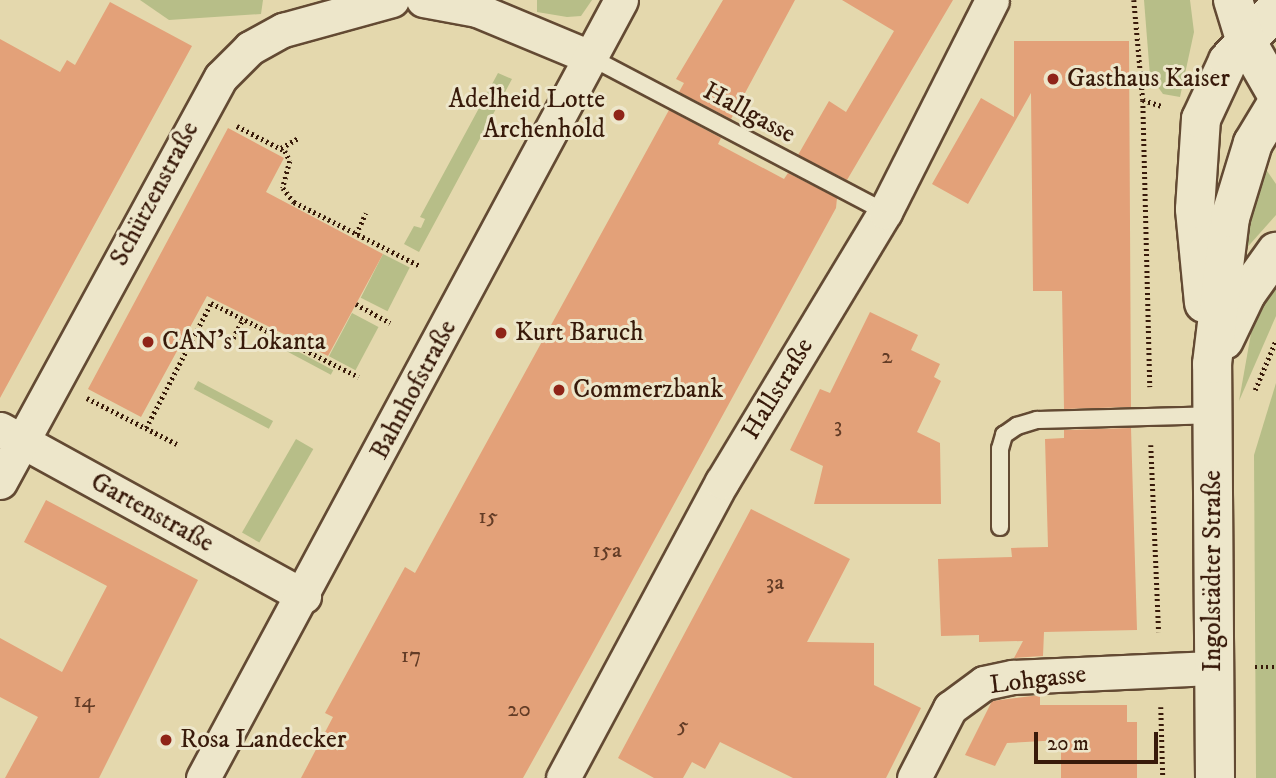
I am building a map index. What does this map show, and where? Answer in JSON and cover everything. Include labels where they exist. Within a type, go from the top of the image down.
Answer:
[{"type":"street","name":"Schützenstraße","points":[[0,482],[11,435],[53,381],[201,108],[234,61],[263,39],[316,19],[392,0]]},
{"type":"street","points":[[423,0],[477,10],[590,57]]},
{"type":"street","name":"Bahnhofstraße","points":[[203,778],[304,596],[621,0]]},
{"type":"street","name":"Hallstraße","points":[[563,778],[722,482],[885,212],[992,0]]},
{"type":"street","points":[[1233,0],[1245,39],[1276,93]]},
{"type":"street","name":"Ingolstädter Straße","points":[[1212,364],[1198,265],[1196,158],[1206,101],[1245,39],[1276,9]]},
{"type":"street","name":"Ingolstädter Straße","points":[[1215,778],[1212,668],[1212,364],[1230,218],[1253,143],[1276,105]]},
{"type":"street","points":[[1212,364],[1246,294],[1276,252]]},
{"type":"street","name":"Gartenstraße","points":[[11,435],[304,596]]},
{"type":"street","name":"Lohgasse","points":[[914,778],[950,708],[984,683],[1013,677],[1212,668]]},
{"type":"lane","name":"Hallgasse","points":[[590,57],[885,212]]},
{"type":"lane","points":[[1000,527],[1000,449],[1004,435],[1017,426],[1037,420],[1212,415]]},
{"type":"path","points":[[1134,0],[1143,100]]},
{"type":"path","points":[[201,108],[281,148],[290,161],[283,180],[286,196],[421,266]]},
{"type":"path","points":[[281,148],[298,138]]},
{"type":"path","points":[[356,234],[366,213]]},
{"type":"path","points":[[146,428],[211,303],[359,377]]},
{"type":"path","points":[[356,304],[390,323]]},
{"type":"path","points":[[228,348],[243,319]]},
{"type":"path","points":[[53,381],[177,444]]},
{"type":"green space","points":[[140,0],[263,0],[261,14],[169,20]]},
{"type":"green space","points":[[537,0],[592,0],[581,16],[567,17],[537,12]]},
{"type":"green space","points":[[1144,0],[1190,0],[1194,32],[1180,97],[1163,94],[1150,76]]},
{"type":"green space","points":[[498,73],[512,79],[419,252],[404,244],[414,226],[421,228],[425,219],[420,217]]},
{"type":"green space","points":[[1263,165],[1276,184],[1276,215],[1244,251],[1235,238]]},
{"type":"green space","points":[[383,254],[410,268],[387,311],[361,298]]},
{"type":"green space","points":[[1276,269],[1276,316],[1239,401],[1253,322]]},
{"type":"green space","points":[[352,313],[378,327],[355,370],[329,356]]},
{"type":"green space","points":[[267,335],[333,370],[331,375],[265,339]]},
{"type":"green space","points":[[198,381],[273,421],[269,429],[194,389]]},
{"type":"green space","points":[[1276,383],[1276,778],[1256,778],[1254,455]]},
{"type":"green space","points":[[296,439],[313,449],[259,543],[242,533]]},
{"type":"building","points":[[723,0],[795,0],[731,119],[679,92],[684,83],[676,79]]},
{"type":"building","points":[[842,0],[953,0],[847,180],[798,155],[829,101],[846,112],[894,31]]},
{"type":"building","points":[[110,2],[192,46],[0,398],[0,39],[60,72],[67,60],[75,65]]},
{"type":"building","points":[[1014,41],[1129,41],[1131,407],[1064,409],[1062,291],[1033,291],[1031,93],[968,204],[932,184],[981,98],[1014,117]]},
{"type":"building","points":[[669,110],[721,138],[718,144],[784,179],[788,173],[837,198],[836,208],[591,656],[523,778],[301,778],[333,717],[325,713],[405,567],[415,573]]},
{"type":"building","points":[[228,128],[284,158],[266,192],[383,254],[328,356],[207,296],[141,417],[88,389]]},
{"type":"building","points":[[870,312],[918,335],[911,350],[940,364],[934,377],[941,381],[917,432],[940,443],[941,504],[814,504],[823,466],[790,450],[820,389],[830,393]]},
{"type":"building","points":[[1131,428],[1137,630],[1044,632],[1043,656],[1014,658],[1023,641],[979,642],[979,635],[941,636],[938,559],[1012,557],[1011,548],[1048,547],[1045,439],[1064,438],[1064,430]]},
{"type":"building","points":[[46,500],[198,580],[99,778],[5,778],[38,717],[0,697],[0,638],[62,672],[107,586],[24,542]]},
{"type":"building","points":[[751,509],[850,559],[807,642],[874,643],[874,685],[921,708],[886,778],[793,778],[720,742],[705,769],[692,762],[683,778],[654,778],[618,758]]},
{"type":"building","points":[[1040,695],[1040,705],[1127,705],[1127,722],[1137,722],[1137,778],[1061,778],[1061,740],[1007,743],[995,766],[965,755],[992,701]]},
{"type":"place","name":"Gasthaus Kaiser","points":[[1053,79]]},
{"type":"place","name":"Adelheid Lotte Archenhold","points":[[619,115]]},
{"type":"place","name":"Kurt Baruch","points":[[501,333]]},
{"type":"place","name":"CAN's Lokanta","points":[[148,342]]},
{"type":"place","name":"Commerzbank","points":[[559,390]]},
{"type":"place","name":"Rosa Landecker","points":[[166,740]]}]
